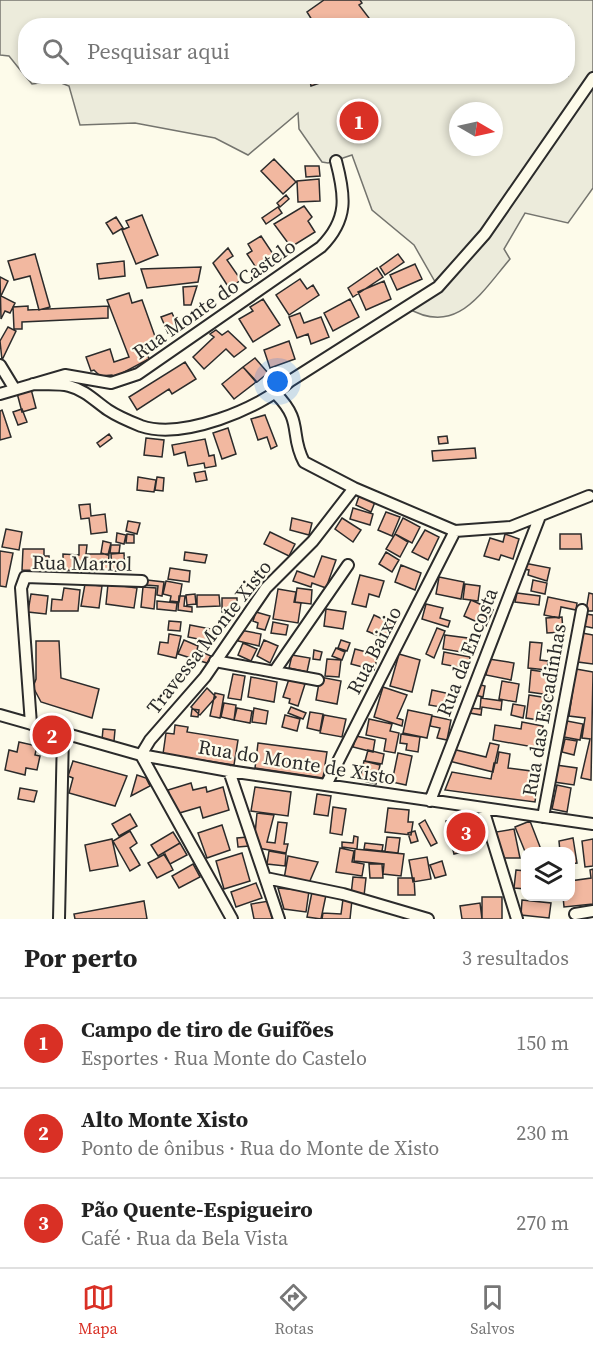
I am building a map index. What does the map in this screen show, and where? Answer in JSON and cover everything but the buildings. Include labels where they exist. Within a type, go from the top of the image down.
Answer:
[{"type":"street","points":[[33,384],[69,386],[84,392],[109,410],[143,426],[176,430],[221,418],[276,394],[290,381],[438,287],[485,234],[593,78]]},
{"type":"street","name":"Rua Monte do Castelo","points":[[0,394],[14,388],[65,375],[111,383],[138,374],[321,247],[332,236],[344,195],[336,160]]},
{"type":"street","points":[[0,365],[14,388]]},
{"type":"street","points":[[276,394],[294,417],[300,455],[304,462],[354,488],[455,531],[511,527],[590,496]]},
{"type":"street","name":"Travessa Monte Xisto","points":[[141,755],[215,661],[266,588],[314,541],[354,488]]},
{"type":"street","name":"Rua da Encosta","points":[[430,801],[540,516]]},
{"type":"street","name":"Rua Baixio","points":[[326,785],[455,531]]},
{"type":"street","points":[[274,672],[348,565]]},
{"type":"street","name":"Rua Marrol","points":[[31,724],[21,588],[25,577],[142,582]]},
{"type":"street","name":"Rua das Escadinhas","points":[[543,817],[582,610]]},
{"type":"street","points":[[215,661],[318,680]]},
{"type":"street","name":"Rua do Monte de Xisto","points":[[0,715],[141,755],[229,771],[593,824]]},
{"type":"street","points":[[59,919],[63,734]]},
{"type":"street","points":[[141,755],[232,919]]},
{"type":"street","points":[[229,771],[279,919]]},
{"type":"street","points":[[483,809],[517,919]]},
{"type":"street","points":[[266,878],[343,894],[428,919]]},
{"type":"street","points":[[575,914],[593,911]]},
{"type":"shaded area","points":[[0,0],[593,0],[593,188],[568,223],[525,213],[504,249],[510,259],[478,297],[453,314],[439,317],[424,315],[406,307],[438,287],[414,245],[372,210],[352,155],[328,163],[322,162],[299,129],[298,113],[248,155],[215,138],[135,123],[80,125],[69,86],[64,84],[575,84],[575,18],[18,18],[18,67],[9,56],[0,55]]},
{"type":"place","name":"Campo de tiro de Guifões","points":[[359,121]]},
{"type":"place","name":"Alto Monte Xisto","points":[[52,735]]},
{"type":"place","name":"Pão Quente-Espigueiro","points":[[466,832]]}]
